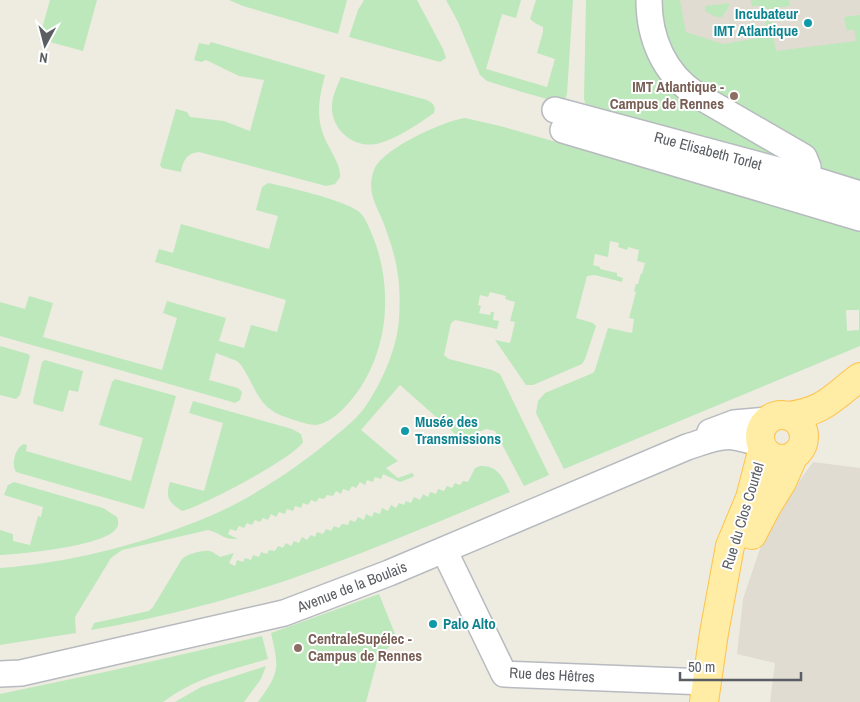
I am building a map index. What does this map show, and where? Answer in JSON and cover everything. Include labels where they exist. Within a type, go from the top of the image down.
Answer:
[{"type":"main road","points":[[770,432],[820,408],[860,377]]},
{"type":"main road","name":"Rue du Clos Courtel","points":[[709,695],[724,634],[731,594],[758,523],[799,449],[819,424],[860,395]]},
{"type":"main road","points":[[796,420],[804,434],[799,449],[780,459],[774,457],[770,432],[796,420]]},
{"type":"main road","name":"Rue du Clos Courtel","points":[[709,695],[721,592],[730,546],[750,498],[770,432]]},
{"type":"street","points":[[649,0],[652,36],[658,50],[675,77],[687,89],[804,157],[808,167],[807,203]]},
{"type":"street","name":"Rue Elisabeth Torlet","points":[[860,194],[808,178],[559,120],[807,203],[860,218]]},
{"type":"street","name":"Avenue de la Boulais","points":[[0,674],[20,673],[284,613],[389,573],[687,447],[709,432],[734,423],[770,432]]},
{"type":"street","name":"Rue des Hêtres","points":[[444,550],[504,674],[709,695]]},
{"type":"shaded area","name":"IMT Atlantique - Campus de Rennes","points":[[599,0],[860,0],[860,184]]},
{"type":"shaded area","points":[[813,462],[860,468],[860,702],[770,702],[775,663],[737,654],[743,599],[768,525]]},
{"type":"green space","points":[[50,0],[97,0],[83,51],[39,39]]},
{"type":"green space","points":[[229,0],[347,0],[338,34],[243,6]]},
{"type":"green space","points":[[364,0],[417,0],[446,58],[440,62],[349,37],[358,10]]},
{"type":"green space","points":[[446,0],[521,0],[516,18],[502,14],[486,69],[547,87],[555,59],[537,53],[543,27],[530,19],[536,0],[573,0],[567,94],[565,99],[558,102],[487,81],[480,75],[458,22]]},
{"type":"green space","points":[[586,0],[641,0],[646,48],[800,167],[586,106],[584,99]]},
{"type":"green space","points":[[658,0],[680,0],[686,32],[723,44],[758,38],[757,31],[767,30],[763,6],[752,6],[751,0],[789,0],[790,6],[768,9],[776,51],[856,41],[854,29],[847,31],[844,17],[860,15],[860,184],[820,173],[702,91],[667,52]]},
{"type":"green space","points":[[730,3],[722,17],[716,17],[705,11],[705,6]]},
{"type":"green space","points":[[211,42],[325,75],[319,116],[326,141],[340,172],[340,177],[335,184],[326,186],[199,152],[191,154],[186,158],[181,172],[162,168],[160,165],[176,109],[187,112],[190,117],[224,121],[250,131],[264,80],[239,76],[206,60],[201,62],[194,60],[199,43],[209,45]]},
{"type":"green space","points":[[341,77],[427,100],[435,108],[434,113],[387,141],[371,145],[355,142],[348,138],[337,126],[332,110],[332,101]]},
{"type":"green space","points":[[465,118],[500,126],[860,229],[860,346],[564,469],[536,413],[538,401],[545,393],[593,373],[608,328],[632,333],[634,319],[629,318],[636,292],[634,291],[645,263],[637,261],[639,250],[628,247],[627,250],[618,247],[619,243],[610,241],[608,257],[595,254],[593,265],[600,267],[600,269],[617,273],[617,276],[623,278],[622,282],[595,275],[587,276],[576,318],[593,323],[596,326],[582,364],[533,385],[526,385],[495,340],[510,343],[515,322],[510,321],[515,302],[505,299],[506,296],[490,292],[488,297],[480,295],[478,305],[481,306],[479,313],[490,315],[491,312],[494,312],[493,320],[499,321],[497,329],[455,320],[451,323],[444,355],[449,359],[492,370],[500,374],[549,475],[524,486],[495,431],[486,429],[461,439],[400,385],[361,430],[398,461],[386,468],[398,478],[412,473],[413,477],[400,482],[383,474],[381,479],[375,477],[373,482],[367,480],[365,485],[360,482],[356,488],[352,486],[349,491],[343,489],[341,494],[336,491],[333,496],[327,495],[324,499],[319,498],[316,502],[311,500],[308,505],[303,503],[301,508],[295,506],[293,511],[287,509],[285,514],[279,512],[276,517],[271,514],[268,520],[263,518],[260,522],[255,520],[252,525],[247,523],[244,528],[239,526],[236,531],[230,529],[228,534],[238,539],[228,538],[208,530],[122,550],[111,558],[75,617],[76,633],[0,645],[0,568],[75,558],[125,546],[216,514],[252,495],[287,473],[348,426],[364,409],[384,374],[398,330],[399,319],[399,281],[397,269],[388,236],[372,195],[371,183],[374,170],[388,153],[414,137],[455,120]],"holes":[[[846,310],[859,310],[859,330],[847,331]]]},
{"type":"green space","points":[[268,183],[328,198],[358,211],[367,223],[379,254],[383,272],[385,299],[382,335],[374,361],[362,386],[345,407],[328,421],[316,425],[294,420],[276,413],[261,400],[245,371],[237,361],[216,353],[209,380],[238,388],[242,392],[240,400],[235,403],[0,336],[0,302],[25,309],[29,296],[53,303],[43,337],[162,370],[177,318],[163,313],[167,301],[226,318],[219,341],[244,348],[251,325],[277,332],[286,300],[155,262],[159,249],[173,253],[181,224],[269,249],[278,216],[256,210],[262,187]]},
{"type":"green space","points":[[0,346],[30,356],[20,395],[16,399],[0,395]]},
{"type":"green space","points":[[45,360],[83,371],[78,392],[69,390],[63,412],[34,404],[33,401],[42,362]]},
{"type":"green space","points":[[115,379],[176,396],[144,509],[16,472],[14,465],[15,456],[18,449],[24,444],[27,445],[26,451],[131,481],[143,438],[99,425],[112,382]]},
{"type":"green space","points":[[193,401],[292,429],[301,434],[303,442],[283,459],[247,481],[182,511],[169,499],[170,482],[204,491],[223,423],[189,413]]},
{"type":"green space","points":[[480,466],[496,470],[510,492],[371,549],[267,587],[180,611],[91,630],[94,623],[149,611],[182,559],[187,556],[207,551],[211,551],[220,557],[234,553],[229,563],[235,566],[237,560],[243,562],[245,558],[251,560],[253,555],[259,557],[261,552],[267,554],[269,550],[275,551],[278,546],[283,548],[286,543],[291,546],[294,541],[299,543],[302,537],[307,540],[311,535],[315,537],[317,532],[323,534],[326,529],[331,531],[334,526],[339,528],[342,524],[348,525],[350,520],[355,522],[358,517],[364,520],[366,514],[372,517],[374,512],[380,514],[382,508],[388,511],[391,505],[396,508],[399,503],[404,505],[406,501],[411,503],[414,497],[420,500],[423,494],[428,497],[430,492],[436,494],[438,489],[444,491],[447,486],[452,488],[455,483],[460,485],[463,481],[468,482],[475,468]]},
{"type":"green space","points":[[14,482],[103,508],[117,517],[118,526],[106,536],[77,545],[0,555],[0,530],[13,534],[13,541],[30,545],[38,516],[41,517],[43,507],[4,495],[8,485]]},
{"type":"green space","points":[[379,594],[397,639],[378,658],[366,702],[258,702],[274,676],[276,669],[271,633]]},
{"type":"green space","points":[[262,636],[268,659],[200,681],[163,702],[0,702],[0,694]]},
{"type":"green space","points":[[266,666],[261,679],[244,702],[175,702],[201,687]]},
{"type":"place","name":"Incubateur IMT Atlantique","points":[[808,23]]},
{"type":"place","name":"IMT Atlantique - Campus de Rennes","points":[[734,96]]},
{"type":"place","name":"Musée des Transmissions","points":[[405,431]]},
{"type":"place","name":"Palo Alto","points":[[433,624]]},
{"type":"place","name":"CentraleSupélec - Campus de Rennes","points":[[298,648]]}]
